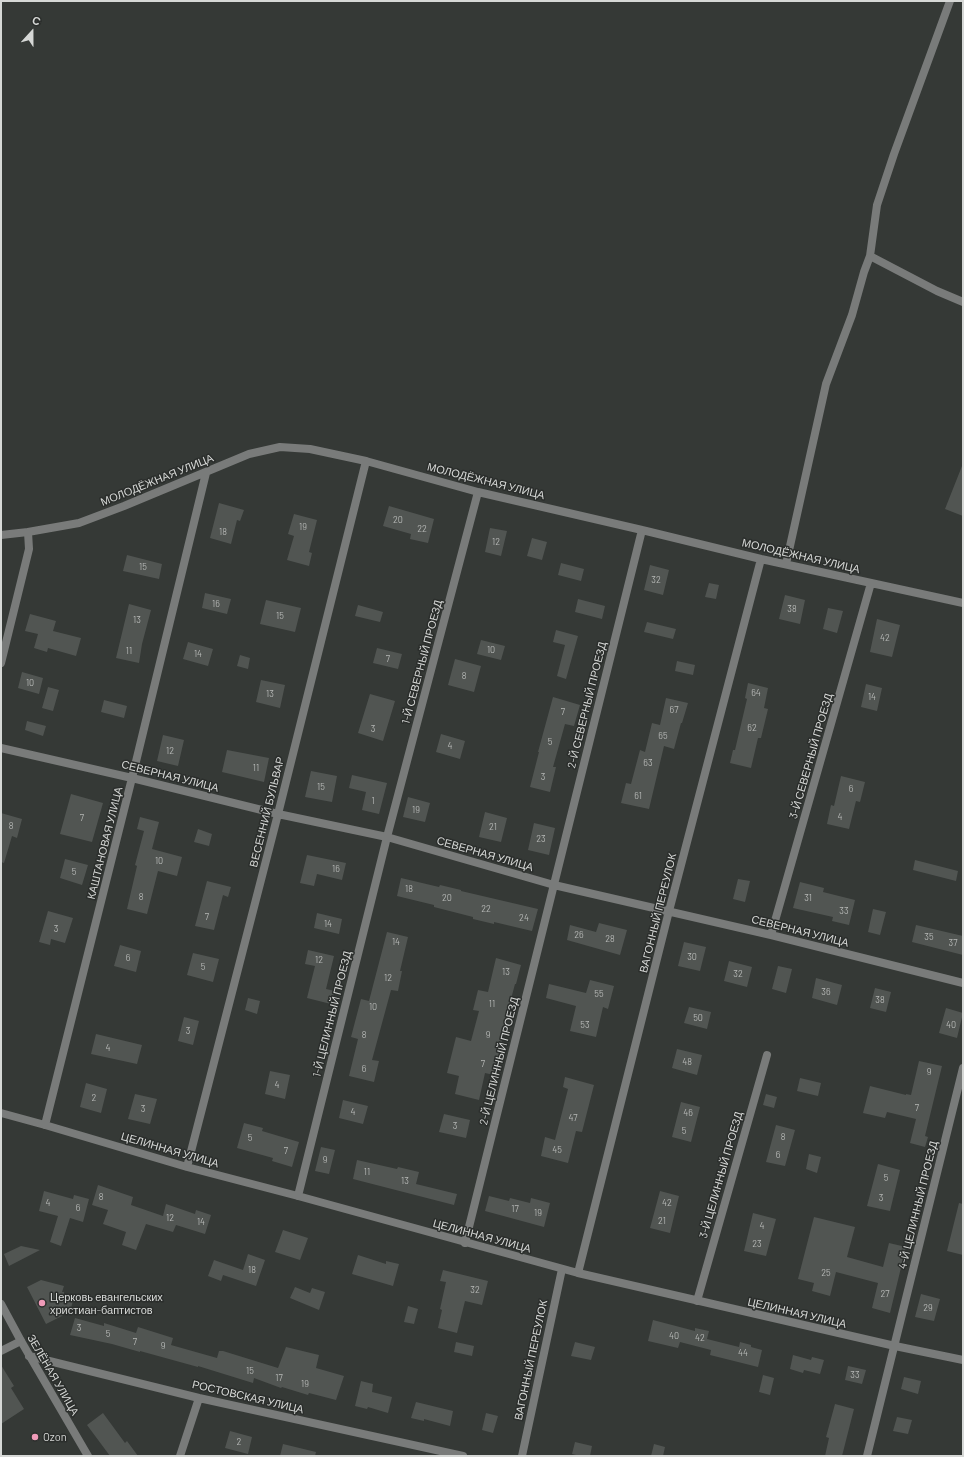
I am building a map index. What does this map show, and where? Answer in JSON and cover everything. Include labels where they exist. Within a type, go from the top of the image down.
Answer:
[{"type":"street","points":[[786,564],[826,384],[852,315],[870,256],[877,205],[950,1]]},
{"type":"street","points":[[870,256],[937,291],[963,302]]},
{"type":"street","name":"МОЛОДЁЖНАЯ УЛИЦА","points":[[1,535],[79,523],[250,454],[280,447],[310,449],[366,461],[478,492],[761,559],[963,603]]},
{"type":"street","name":"ВЕСЕННИЙ БУЛЬВАР","points":[[187,1167],[278,814],[366,461]]},
{"type":"street","name":"КАШТАНОВАЯ УЛИЦА","points":[[46,1125],[206,472]]},
{"type":"street","name":"1-Й СЕВЕРНЫЙ ПРОЕЗД","points":[[387,837],[478,492]]},
{"type":"street","name":"2-Й СЕВЕРНЫЙ ПРОЕЗД","points":[[554,885],[642,530]]},
{"type":"street","points":[[1,663],[29,549],[28,532]]},
{"type":"street","name":"ВАГОННЫЙ ПЕРЕУЛОК","points":[[578,1274],[761,559]]},
{"type":"street","name":"3-Й СЕВЕРНЫЙ ПРОЕЗД","points":[[771,935],[871,584]]},
{"type":"street","name":"СЕВЕРНАЯ УЛИЦА","points":[[1,748],[278,814],[387,837],[554,885],[771,935],[963,983]]},
{"type":"street","name":"1-Й ЦЕЛИННЫЙ ПРОЕЗД","points":[[298,1196],[387,837]]},
{"type":"street","name":"2-Й ЦЕЛИННЫЙ ПРОЕЗД","points":[[465,1243],[554,885]]},
{"type":"street","name":"3-Й ЦЕЛИННЫЙ ПРОЕЗД","points":[[697,1301],[767,1054]]},
{"type":"street","name":"4-Й ЦЕЛИННЫЙ ПРОЕЗД","points":[[866,1456],[963,1068]]},
{"type":"street","name":"ЦЕЛИННАЯ УЛИЦА","points":[[1,1113],[187,1167],[298,1196],[578,1274],[894,1346],[963,1360]]},
{"type":"street","name":"ВАГОННЫЙ ПЕРЕУЛОК","points":[[522,1456],[562,1269]]},
{"type":"street","name":"ЗЕЛЁНАЯ УЛИЦА","points":[[1,1304],[29,1356],[88,1456]]},
{"type":"street","points":[[1,1351],[21,1341]]},
{"type":"street","name":"РОСТОВСКАЯ УЛИЦА","points":[[29,1356],[199,1398],[463,1456]]},
{"type":"street","points":[[180,1456],[199,1398]]},
{"type":"building","points":[[963,466],[963,516],[945,509]]},
{"type":"building","points":[[219,503],[244,510],[240,521],[237,520],[231,544],[210,538]]},
{"type":"building","points":[[389,506],[434,519],[428,543],[410,539],[411,534],[383,526]]},
{"type":"building","points":[[294,514],[317,520],[309,552],[312,553],[309,566],[287,560],[294,536],[288,534]]},
{"type":"building","points":[[490,528],[507,531],[501,556],[485,552]]},
{"type":"building","points":[[532,538],[547,542],[542,560],[527,556]]},
{"type":"building","points":[[127,555],[162,564],[159,579],[123,571]]},
{"type":"building","points":[[561,563],[584,569],[581,581],[558,575]]},
{"type":"building","points":[[650,565],[669,570],[663,595],[644,590]]},
{"type":"building","points":[[709,583],[719,585],[716,599],[705,597]]},
{"type":"building","points":[[205,593],[231,599],[227,614],[202,608]]},
{"type":"building","points":[[785,595],[805,600],[800,624],[779,619]]},
{"type":"building","points":[[578,599],[605,606],[602,619],[575,612]]},
{"type":"building","points":[[266,600],[301,608],[295,632],[260,624]]},
{"type":"building","points":[[129,604],[151,610],[142,644],[139,663],[116,658]]},
{"type":"building","points":[[358,605],[383,612],[380,622],[355,616]]},
{"type":"building","points":[[828,608],[843,611],[837,633],[823,629]]},
{"type":"building","points":[[30,614],[56,621],[53,631],[81,638],[76,656],[48,648],[47,652],[34,648],[38,634],[25,631]]},
{"type":"building","points":[[877,619],[900,625],[892,657],[870,652]]},
{"type":"building","points":[[647,622],[676,629],[673,639],[644,632]]},
{"type":"building","points":[[556,630],[578,636],[566,679],[557,676],[565,645],[553,642]]},
{"type":"building","points":[[481,640],[505,646],[501,660],[477,654]]},
{"type":"building","points":[[188,642],[213,649],[208,666],[183,659]]},
{"type":"building","points":[[377,648],[402,654],[398,669],[373,663]]},
{"type":"building","points":[[240,655],[250,658],[248,669],[237,666]]},
{"type":"building","points":[[455,659],[481,666],[474,692],[448,685]]},
{"type":"building","points":[[677,661],[695,665],[693,675],[675,671]]},
{"type":"building","points":[[22,672],[43,678],[39,694],[18,688]]},
{"type":"building","points":[[261,680],[285,685],[280,708],[256,702]]},
{"type":"building","points":[[748,683],[768,688],[764,708],[768,709],[761,738],[758,738],[751,768],[730,763],[733,750],[735,750],[747,699],[745,698]]},
{"type":"building","points":[[866,684],[882,688],[877,711],[861,707]]},
{"type":"building","points":[[48,687],[59,690],[53,711],[42,708]]},
{"type":"building","points":[[370,694],[395,701],[383,741],[358,733]]},
{"type":"building","points":[[553,697],[580,705],[574,726],[565,724],[553,767],[556,767],[550,792],[530,787]]},
{"type":"building","points":[[666,698],[688,703],[674,749],[664,746],[649,809],[621,803],[626,783],[631,784],[640,750],[645,752],[652,723],[660,725]]},
{"type":"building","points":[[104,700],[127,706],[124,718],[101,712]]},
{"type":"building","points":[[27,721],[46,726],[43,736],[25,730]]},
{"type":"building","points":[[441,734],[465,741],[460,759],[436,752]]},
{"type":"building","points":[[163,735],[184,740],[178,766],[157,761]]},
{"type":"building","points":[[227,750],[269,758],[264,782],[222,772]]},
{"type":"building","points":[[311,771],[337,776],[332,802],[305,797]]},
{"type":"building","points":[[352,775],[387,783],[379,814],[362,810],[366,792],[349,788]]},
{"type":"building","points":[[841,776],[865,782],[860,802],[856,801],[849,829],[827,824],[831,805],[834,806]]},
{"type":"building","points":[[71,794],[103,803],[92,842],[60,834]]},
{"type":"building","points":[[408,797],[430,803],[425,822],[403,817]]},
{"type":"building","points":[[485,812],[507,818],[501,842],[479,837]]},
{"type":"building","points":[[1,813],[22,819],[17,838],[12,836],[4,863],[1,862]]},
{"type":"building","points":[[140,817],[159,822],[152,849],[182,857],[177,876],[158,871],[147,914],[127,909],[137,866],[135,865],[144,831],[137,829]]},
{"type":"building","points":[[534,823],[555,828],[549,855],[528,850]]},
{"type":"building","points":[[198,829],[212,834],[209,846],[194,842]]},
{"type":"building","points":[[307,855],[346,863],[342,880],[317,874],[314,886],[300,883]]},
{"type":"building","points":[[65,859],[88,865],[82,885],[60,878]]},
{"type":"building","points":[[915,860],[958,871],[956,881],[913,870]]},
{"type":"building","points":[[401,878],[439,887],[440,885],[538,909],[532,931],[494,922],[494,924],[473,919],[473,917],[434,907],[434,905],[397,896]]},
{"type":"building","points":[[738,879],[750,881],[745,902],[733,899]]},
{"type":"building","points":[[207,881],[231,887],[228,897],[223,895],[214,930],[195,926]]},
{"type":"building","points":[[800,882],[824,888],[823,892],[855,900],[849,925],[832,921],[833,917],[793,908]]},
{"type":"building","points":[[873,909],[886,912],[880,935],[868,932]]},
{"type":"building","points":[[48,911],[73,918],[65,943],[51,939],[50,945],[39,942]]},
{"type":"building","points":[[317,913],[342,919],[339,934],[314,928]]},
{"type":"building","points":[[599,923],[627,930],[620,955],[567,940],[570,925],[596,932]]},
{"type":"building","points":[[916,925],[963,936],[963,955],[912,942]]},
{"type":"building","points":[[387,932],[408,937],[400,971],[402,971],[398,991],[391,990],[372,1060],[379,1061],[374,1082],[349,1076],[358,1039],[351,1037],[361,999],[369,1001]]},
{"type":"building","points":[[684,942],[706,947],[700,971],[678,966]]},
{"type":"building","points":[[120,945],[141,951],[136,972],[114,966]]},
{"type":"building","points":[[308,950],[334,956],[326,989],[335,991],[331,1004],[307,998],[315,966],[305,964]]},
{"type":"building","points":[[193,953],[219,959],[213,982],[187,975]]},
{"type":"building","points":[[496,958],[521,965],[502,1033],[504,1033],[494,1075],[485,1073],[479,1100],[455,1094],[459,1076],[447,1073],[456,1037],[471,1041],[479,1011],[473,1010],[478,990],[488,992]]},
{"type":"building","points":[[729,961],[752,967],[747,987],[724,981]]},
{"type":"building","points":[[778,966],[792,969],[786,993],[772,989]]},
{"type":"building","points":[[816,978],[842,985],[837,1005],[812,998]]},
{"type":"building","points":[[590,980],[614,986],[608,1009],[603,1007],[596,1037],[570,1031],[576,1006],[546,998],[549,984],[586,993]]},
{"type":"building","points":[[875,988],[891,992],[886,1012],[870,1008]]},
{"type":"building","points":[[248,998],[260,1001],[257,1014],[245,1010]]},
{"type":"building","points":[[689,1007],[711,1012],[707,1029],[684,1023]]},
{"type":"building","points":[[946,1008],[963,1013],[957,1038],[939,1033]]},
{"type":"building","points":[[184,1017],[199,1021],[193,1045],[178,1041]]},
{"type":"building","points":[[96,1034],[142,1045],[137,1064],[91,1054]]},
{"type":"building","points":[[677,1049],[702,1055],[697,1075],[672,1068]]},
{"type":"building","points":[[919,1061],[942,1066],[925,1136],[928,1137],[925,1147],[910,1143],[916,1119],[887,1112],[885,1118],[863,1113],[870,1086],[911,1095]]},
{"type":"building","points":[[270,1071],[290,1075],[285,1099],[265,1094]]},
{"type":"building","points":[[565,1077],[594,1085],[582,1132],[576,1131],[568,1163],[541,1156],[545,1137],[555,1140],[568,1089],[563,1087]]},
{"type":"building","points":[[800,1078],[821,1083],[818,1096],[797,1091]]},
{"type":"building","points":[[86,1083],[107,1089],[101,1113],[80,1107]]},
{"type":"building","points":[[135,1094],[157,1099],[150,1124],[128,1119]]},
{"type":"building","points":[[766,1094],[777,1097],[774,1108],[763,1105]]},
{"type":"building","points":[[343,1100],[368,1106],[363,1124],[339,1118]]},
{"type":"building","points":[[681,1102],[700,1107],[691,1142],[672,1137]]},
{"type":"building","points":[[444,1114],[470,1120],[466,1138],[439,1132]]},
{"type":"building","points":[[244,1123],[263,1128],[262,1131],[299,1142],[292,1167],[272,1161],[273,1158],[237,1148]]},
{"type":"building","points":[[776,1125],[795,1130],[785,1166],[766,1162]]},
{"type":"building","points":[[321,1147],[335,1150],[329,1174],[315,1171]]},
{"type":"building","points":[[809,1154],[821,1157],[817,1173],[806,1169]]},
{"type":"building","points":[[357,1160],[397,1169],[398,1167],[419,1172],[416,1184],[457,1194],[454,1205],[353,1179]]},
{"type":"building","points":[[878,1164],[900,1170],[890,1211],[867,1206]]},
{"type":"building","points":[[98,1185],[133,1197],[131,1205],[163,1216],[166,1204],[195,1214],[196,1210],[211,1215],[205,1234],[176,1225],[173,1232],[146,1224],[136,1250],[122,1245],[126,1232],[103,1224],[108,1210],[92,1205]]},
{"type":"building","points":[[44,1191],[73,1199],[74,1195],[89,1199],[83,1222],[70,1218],[61,1246],[50,1242],[58,1216],[39,1211]]},
{"type":"building","points":[[660,1191],[679,1196],[670,1233],[650,1228]]},
{"type":"building","points":[[489,1196],[509,1201],[510,1198],[530,1203],[531,1198],[550,1203],[544,1227],[485,1211]]},
{"type":"building","points":[[959,1203],[963,1204],[963,1255],[947,1251]]},
{"type":"building","points":[[753,1213],[776,1219],[766,1256],[744,1251]]},
{"type":"building","points":[[814,1217],[855,1227],[847,1257],[883,1267],[889,1243],[906,1247],[890,1313],[872,1308],[878,1283],[836,1272],[830,1296],[812,1291],[814,1283],[798,1279]]},
{"type":"building","points":[[283,1230],[308,1238],[300,1260],[275,1252]]},
{"type":"building","points":[[21,1246],[40,1250],[9,1266],[4,1254]]},
{"type":"building","points":[[248,1254],[265,1260],[256,1286],[223,1275],[221,1281],[208,1276],[214,1260],[243,1270]]},
{"type":"building","points":[[358,1255],[386,1264],[386,1261],[399,1264],[393,1286],[352,1274]]},
{"type":"building","points":[[443,1270],[488,1281],[482,1305],[465,1301],[457,1333],[438,1328],[442,1310],[440,1309],[446,1282],[440,1281]]},
{"type":"building","points":[[41,1280],[64,1286],[62,1292],[64,1292],[64,1295],[74,1297],[70,1312],[46,1324],[27,1287]]},
{"type":"building","points":[[295,1287],[310,1293],[312,1288],[325,1292],[319,1310],[290,1298]]},
{"type":"building","points":[[921,1294],[940,1299],[934,1321],[915,1317]]},
{"type":"building","points":[[408,1306],[418,1309],[414,1324],[404,1322]]},
{"type":"building","points":[[75,1318],[104,1326],[104,1323],[136,1333],[138,1327],[173,1338],[171,1345],[217,1358],[219,1351],[223,1351],[278,1368],[286,1347],[319,1355],[316,1368],[344,1376],[336,1400],[309,1393],[308,1395],[282,1387],[281,1388],[254,1378],[253,1383],[198,1366],[70,1335]]},
{"type":"building","points":[[653,1320],[695,1331],[695,1328],[709,1331],[707,1339],[739,1347],[740,1342],[751,1345],[751,1347],[762,1350],[758,1367],[710,1355],[711,1350],[680,1342],[678,1348],[648,1341]]},
{"type":"building","points":[[456,1342],[474,1346],[472,1356],[454,1352]]},
{"type":"building","points":[[575,1342],[595,1347],[591,1360],[571,1356]]},
{"type":"building","points":[[793,1355],[811,1360],[812,1357],[824,1360],[820,1374],[804,1370],[803,1373],[790,1369]]},
{"type":"building","points":[[1,1365],[14,1386],[11,1388],[24,1409],[1,1424]]},
{"type":"building","points":[[848,1366],[866,1370],[862,1384],[845,1380]]},
{"type":"building","points":[[763,1375],[774,1378],[770,1395],[759,1392]]},
{"type":"building","points":[[904,1377],[921,1381],[918,1394],[901,1389]]},
{"type":"building","points":[[361,1381],[373,1384],[372,1392],[392,1397],[388,1413],[368,1407],[367,1409],[355,1406]]},
{"type":"building","points":[[416,1402],[453,1411],[450,1426],[424,1419],[424,1421],[411,1418]]},
{"type":"building","points":[[835,1404],[854,1409],[842,1456],[825,1456],[829,1438],[826,1437]]},
{"type":"building","points":[[103,1413],[125,1443],[127,1441],[138,1456],[110,1456],[87,1425]]},
{"type":"building","points":[[486,1413],[498,1416],[493,1433],[482,1430]]},
{"type":"building","points":[[897,1417],[912,1420],[908,1434],[893,1431]]},
{"type":"building","points":[[230,1431],[252,1437],[248,1454],[225,1448]]},
{"type":"building","points":[[575,1442],[592,1446],[590,1456],[572,1454]]},
{"type":"building","points":[[283,1444],[316,1452],[315,1456],[280,1456]]},
{"type":"building","points":[[654,1444],[665,1447],[663,1456],[651,1456]]},
{"type":"place","name":"Церковь евангельских христиан-баптистов","points":[[42,1303]]},
{"type":"place","name":"Ozon","points":[[35,1437]]}]
